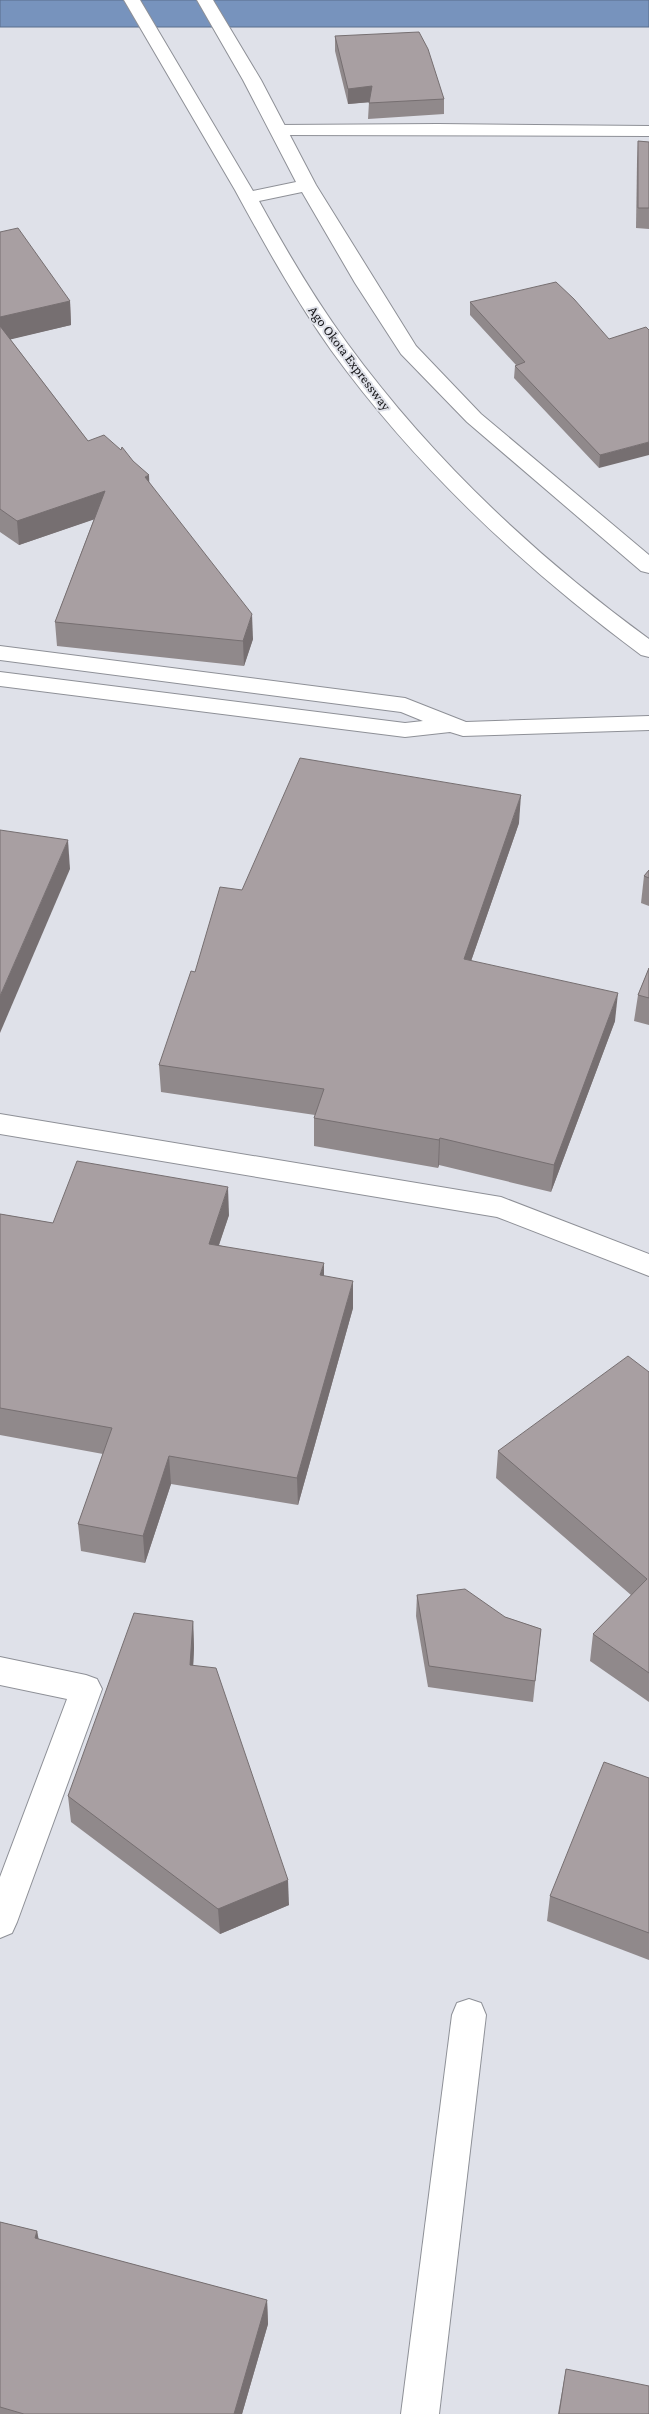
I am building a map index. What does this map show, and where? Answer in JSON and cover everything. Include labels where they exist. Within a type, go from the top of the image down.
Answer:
[{"type":"main road","name":"Ago Okota Expressway","points":[[132,0],[304,295],[367,385],[430,458],[524,552],[617,627],[649,650]]},
{"type":"main road","points":[[205,0],[252,80],[307,185],[365,284],[408,350],[474,418],[649,566]]},
{"type":"main road","points":[[279,130],[649,131]]},
{"type":"main road","points":[[248,198],[307,185]]},
{"type":"main road","points":[[0,653],[404,704],[457,724],[463,729],[649,723]]},
{"type":"main road","points":[[0,679],[405,730],[457,724]]},
{"type":"main road","points":[[0,1124],[501,1207],[649,1265]]},
{"type":"main road","points":[[0,1671],[86,1689],[0,1922]]},
{"type":"main road","points":[[420,2414],[469,2015]]},
{"type":"water","points":[[0,0],[649,0],[649,27],[0,27]]},
{"type":"building","points":[[419,32],[428,49],[444,99],[369,103],[372,86],[348,89],[335,36]]},
{"type":"building","points":[[638,141],[649,142],[649,208],[638,208]]},
{"type":"building","points":[[18,228],[70,301],[0,317],[0,232]]},
{"type":"building","points":[[556,282],[574,299],[609,339],[646,327],[649,330],[649,442],[600,455],[515,366],[525,362],[470,302]]},
{"type":"building","points":[[0,326],[88,441],[104,435],[121,450],[122,447],[133,461],[149,475],[145,477],[252,614],[243,641],[55,622],[105,491],[17,521],[0,509]]},
{"type":"building","points":[[300,758],[521,795],[464,959],[618,993],[554,1165],[440,1138],[439,1140],[314,1118],[324,1089],[159,1065],[191,971],[195,972],[220,887],[242,890]]},
{"type":"building","points":[[0,830],[68,840],[0,996]]},
{"type":"building","points":[[649,870],[649,878],[644,876]]},
{"type":"building","points":[[649,968],[649,998],[638,995]]},
{"type":"building","points":[[77,1161],[228,1187],[209,1244],[324,1263],[320,1275],[353,1281],[297,1478],[169,1456],[143,1536],[78,1524],[112,1428],[0,1408],[0,1214],[53,1223]]},
{"type":"building","points":[[628,1356],[649,1372],[649,1673],[593,1634],[647,1579],[498,1451]]},
{"type":"building","points":[[465,1589],[505,1617],[541,1629],[535,1681],[429,1666],[417,1595]]},
{"type":"building","points":[[134,1613],[193,1621],[190,1665],[216,1668],[288,1880],[218,1909],[68,1796]]},
{"type":"building","points":[[604,1762],[649,1778],[649,1933],[550,1896]]},
{"type":"building","points":[[0,2222],[37,2231],[35,2238],[267,2300],[234,2414],[24,2414],[0,2407]]},
{"type":"building","points":[[566,2369],[649,2386],[649,2414],[559,2414]]}]
